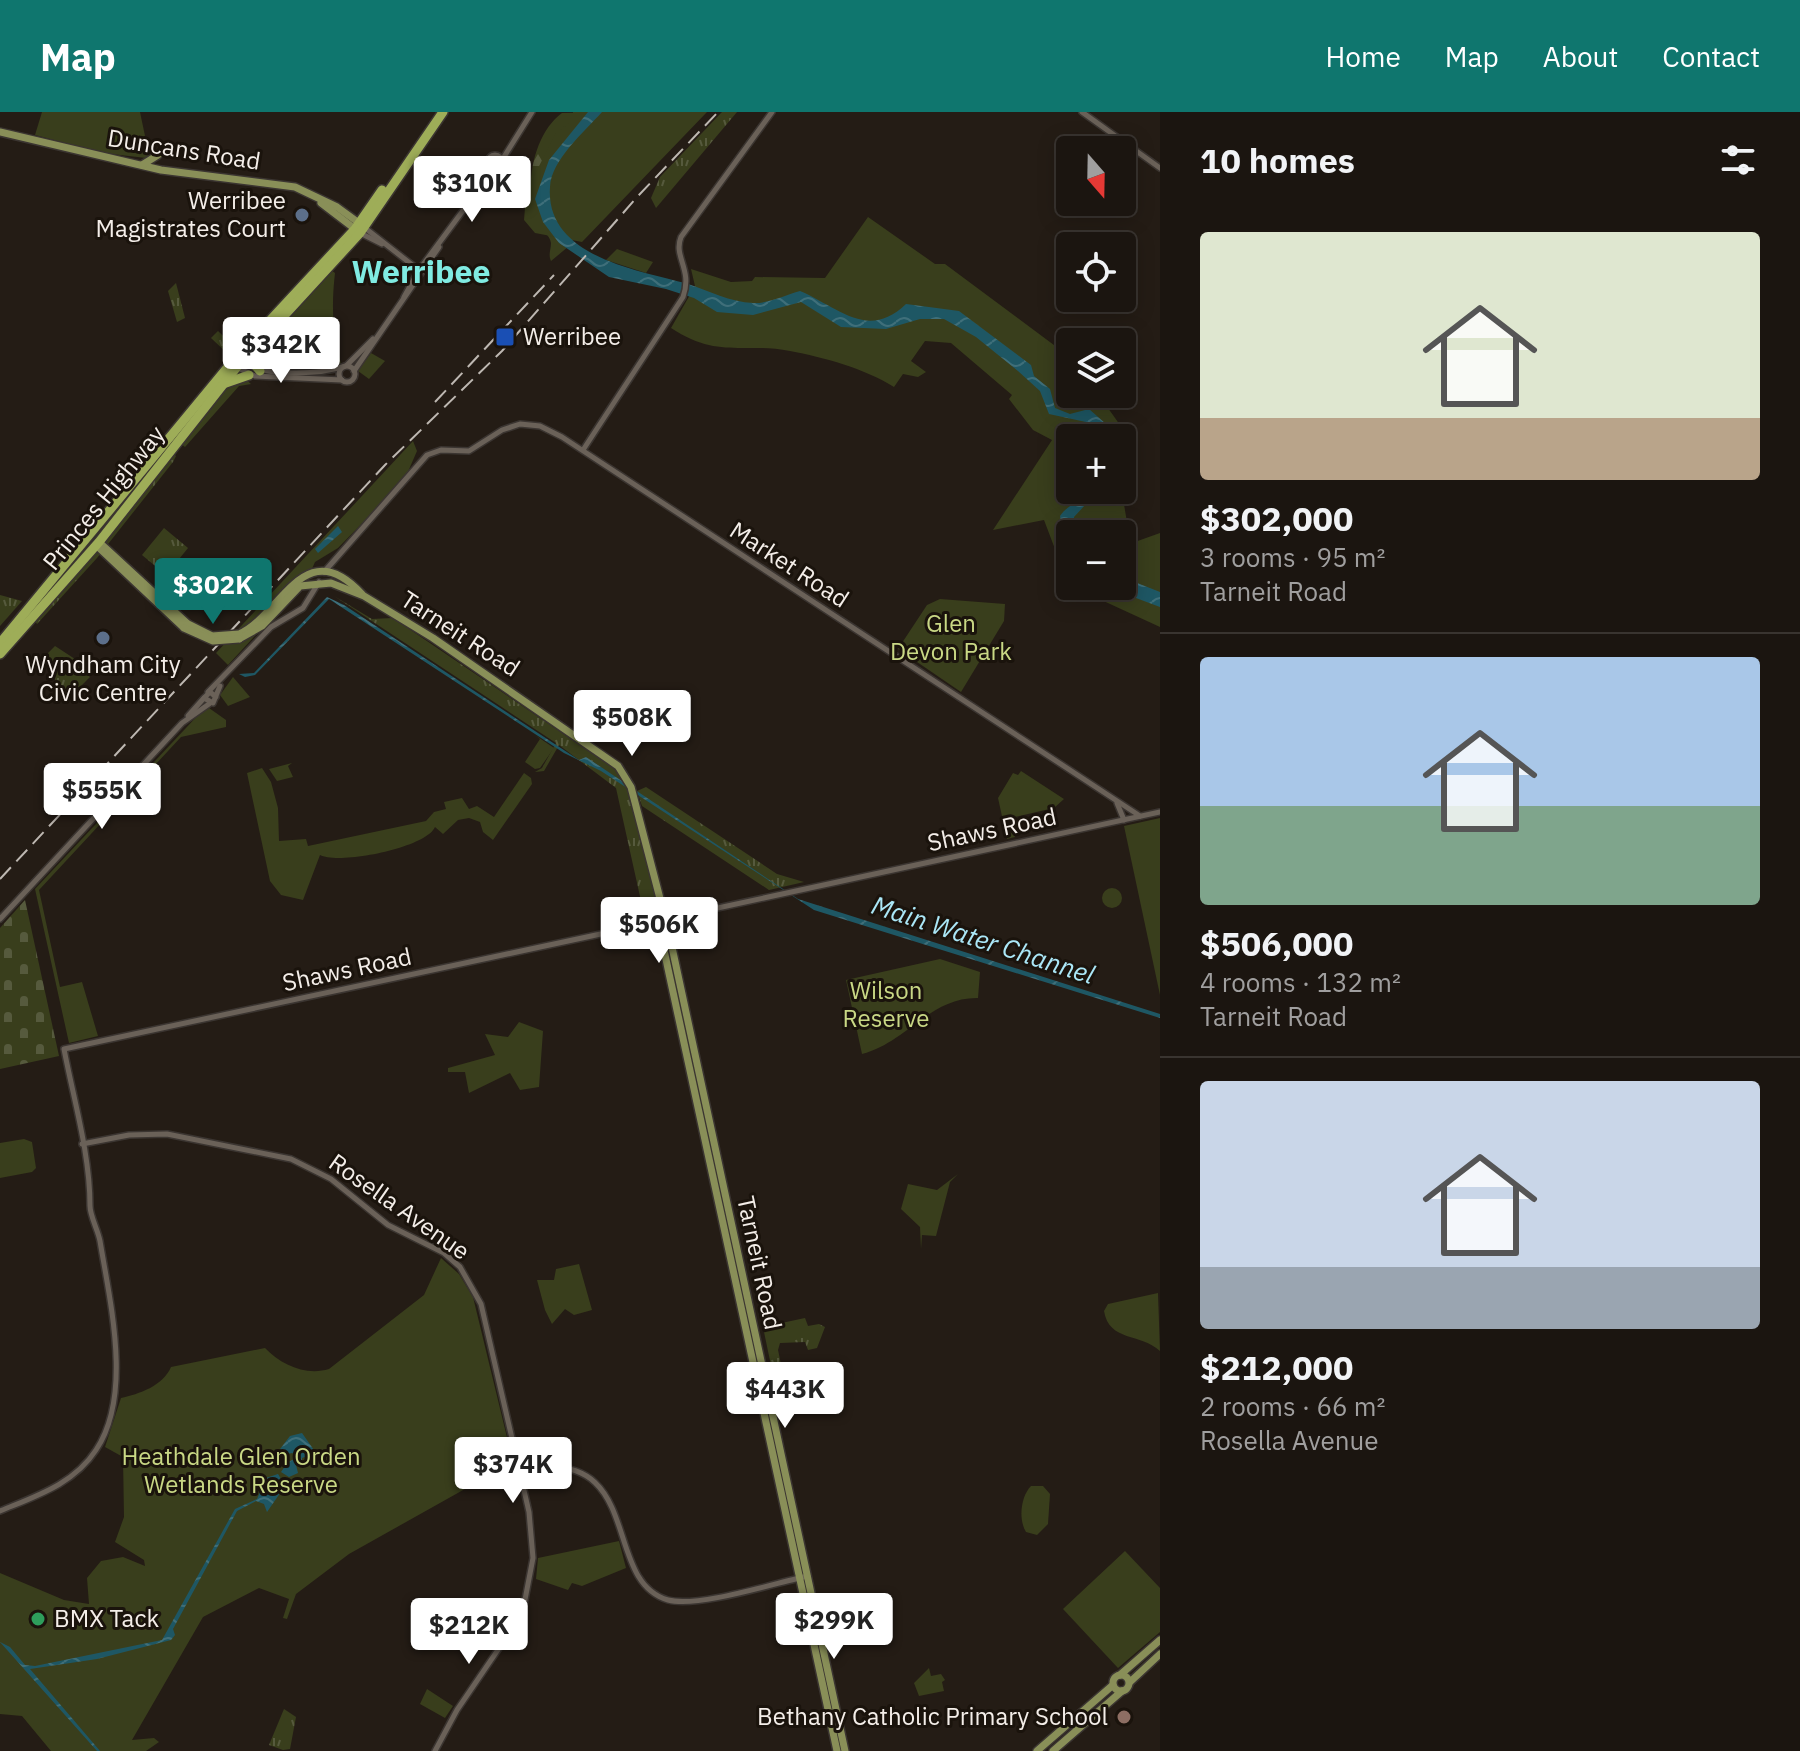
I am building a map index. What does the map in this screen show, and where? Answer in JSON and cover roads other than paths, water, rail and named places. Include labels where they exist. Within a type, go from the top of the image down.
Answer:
[{"type":"highway","points":[[236,362],[360,228],[438,116]]},
{"type":"highway","points":[[236,362],[259,342],[286,307]]},
{"type":"highway","points":[[259,342],[252,362],[260,371]]},
{"type":"highway","name":"Princes Highway","points":[[170,442],[221,386],[236,362]]},
{"type":"highway","name":"Princes Highway","points":[[0,643],[95,542],[170,442],[236,362]]},
{"type":"highway","points":[[221,386],[249,375]]},
{"type":"highway","name":"Princes Highway","points":[[0,654],[24,618]]},
{"type":"main road","name":"Duncans Road","points":[[0,132],[140,166],[295,187],[314,196],[360,228]]},
{"type":"main road","points":[[140,166],[158,155]]},
{"type":"main road","points":[[95,542],[186,626],[213,641],[239,636],[262,626],[295,589],[319,582],[323,572]]},
{"type":"main road","points":[[239,636],[259,621],[291,583],[323,572]]},
{"type":"main road","name":"Tarneit Road","points":[[323,572],[348,582],[364,596],[618,766],[631,787],[658,895],[776,1465],[845,1751]]},
{"type":"main road","name":"Tarneit Road","points":[[319,582],[364,596]]},
{"type":"main road","name":"Tarneit Road","points":[[720,1192],[777,1434],[837,1751]]},
{"type":"main road","points":[[776,1465],[780,1463],[777,1434]]},
{"type":"main road","points":[[1037,1751],[1103,1697],[1120,1675],[1160,1640]]},
{"type":"main road","points":[[1053,1751],[1160,1654]]},
{"type":"main road","points":[[1120,1675],[1129,1682]]},
{"type":"main road","points":[[1113,1685],[1122,1691]]},
{"type":"street","points":[[236,362],[249,375],[352,379],[376,336],[479,189],[497,169],[532,112]]},
{"type":"street","points":[[583,450],[684,296],[688,284],[678,247],[681,237],[769,112]]},
{"type":"street","points":[[1082,112],[1160,167]]},
{"type":"street","points":[[479,189],[490,157],[511,142]]},
{"type":"street","points":[[496,155],[502,160]]},
{"type":"street","points":[[488,164],[497,169]]},
{"type":"street","name":"Duncans Road","points":[[360,228],[421,272]]},
{"type":"street","points":[[342,380],[339,374],[345,366],[376,336]]},
{"type":"street","points":[[236,362],[260,371],[320,372],[345,366],[354,371]]},
{"type":"street","name":"Market Road","points":[[323,572],[406,483],[416,466],[434,452],[475,450],[502,430],[520,424],[551,430],[1140,816]]},
{"type":"street","points":[[0,919],[271,627],[303,608],[319,582]]},
{"type":"street","points":[[182,723],[216,697],[226,675]]},
{"type":"street","points":[[206,695],[216,697]]},
{"type":"street","points":[[206,695],[209,704]]},
{"type":"street","points":[[1116,802],[1124,820]]},
{"type":"street","name":"Shaws Road","points":[[82,1144],[64,1049],[1160,812]]},
{"type":"street","name":"Rosella Avenue","points":[[82,1144],[161,1134],[282,1156],[326,1176],[394,1228],[447,1255],[468,1277],[481,1305],[520,1470],[533,1540],[520,1612],[457,1710],[435,1751]]},
{"type":"street","points":[[0,1511],[60,1485],[98,1448],[115,1400],[112,1327],[82,1144]]},
{"type":"street","points":[[520,1470],[562,1469],[595,1485],[618,1516],[636,1575],[663,1598],[696,1601],[804,1577]]},
{"type":"water","points":[[588,112],[602,112],[562,156],[550,187],[552,211],[562,230],[578,245],[621,266],[744,302],[764,302],[800,291],[840,312],[866,320],[879,320],[892,315],[906,304],[959,311],[1031,365],[1034,376],[1050,389],[1055,408],[1070,414],[1089,409],[1106,424],[1088,424],[1049,414],[1040,391],[1018,371],[976,337],[944,319],[920,319],[886,329],[841,327],[801,302],[753,315],[717,312],[694,298],[609,277],[559,243],[543,222],[535,199],[549,160]]},
{"type":"water","points":[[1074,504],[1086,504],[1074,520],[1061,520],[1060,516]]},
{"type":"water","points":[[338,526],[342,532],[318,553],[315,549]]},
{"type":"water","points":[[1136,583],[1160,592],[1160,607],[1136,598]]},
{"type":"water","points":[[327,597],[344,605],[579,760],[586,757],[798,899],[1160,1014],[1160,1018],[814,910],[601,771],[564,753],[329,599],[255,675],[245,677],[239,674],[254,673]]},
{"type":"water","points":[[302,1433],[316,1453],[302,1458],[302,1462],[296,1465],[298,1473],[289,1477],[281,1472],[288,1462],[299,1457],[292,1453],[274,1457],[290,1436]]},
{"type":"water","points":[[278,1474],[285,1486],[267,1512],[264,1504],[256,1501],[237,1511],[173,1629],[175,1635],[171,1640],[97,1659],[30,1669],[100,1751],[97,1751],[0,1642],[10,1647],[25,1665],[35,1666],[162,1640],[235,1509],[257,1499],[266,1478]]},
{"type":"railway","points":[[0,879],[385,465],[502,351],[638,196],[718,112]]},
{"type":"railway","points":[[435,402],[554,275]]},
{"type":"place","name":"Werribee Magistrates Court","points":[[302,215]]},
{"type":"place","name":"Werribee","points":[[505,337]]},
{"type":"place","name":"Wyndham City Civic Centre","points":[[103,638]]},
{"type":"place","name":"BMX Tack","points":[[38,1619]]},
{"type":"place","name":"Bethany Catholic Primary School","points":[[1124,1717]]},
{"type":"district","name":"Werribee","points":[[421,272]]},
{"type":"park label","name":"Glen Devon Park","points":[[951,638]]},
{"type":"park label","name":"Wilson Reserve","points":[[886,1005]]},
{"type":"park label","name":"Heathdale Glen Orden Wetlands Reserve","points":[[241,1471]]},
{"type":"water label","name":"Main Water Channel","points":[[983,940]]}]
